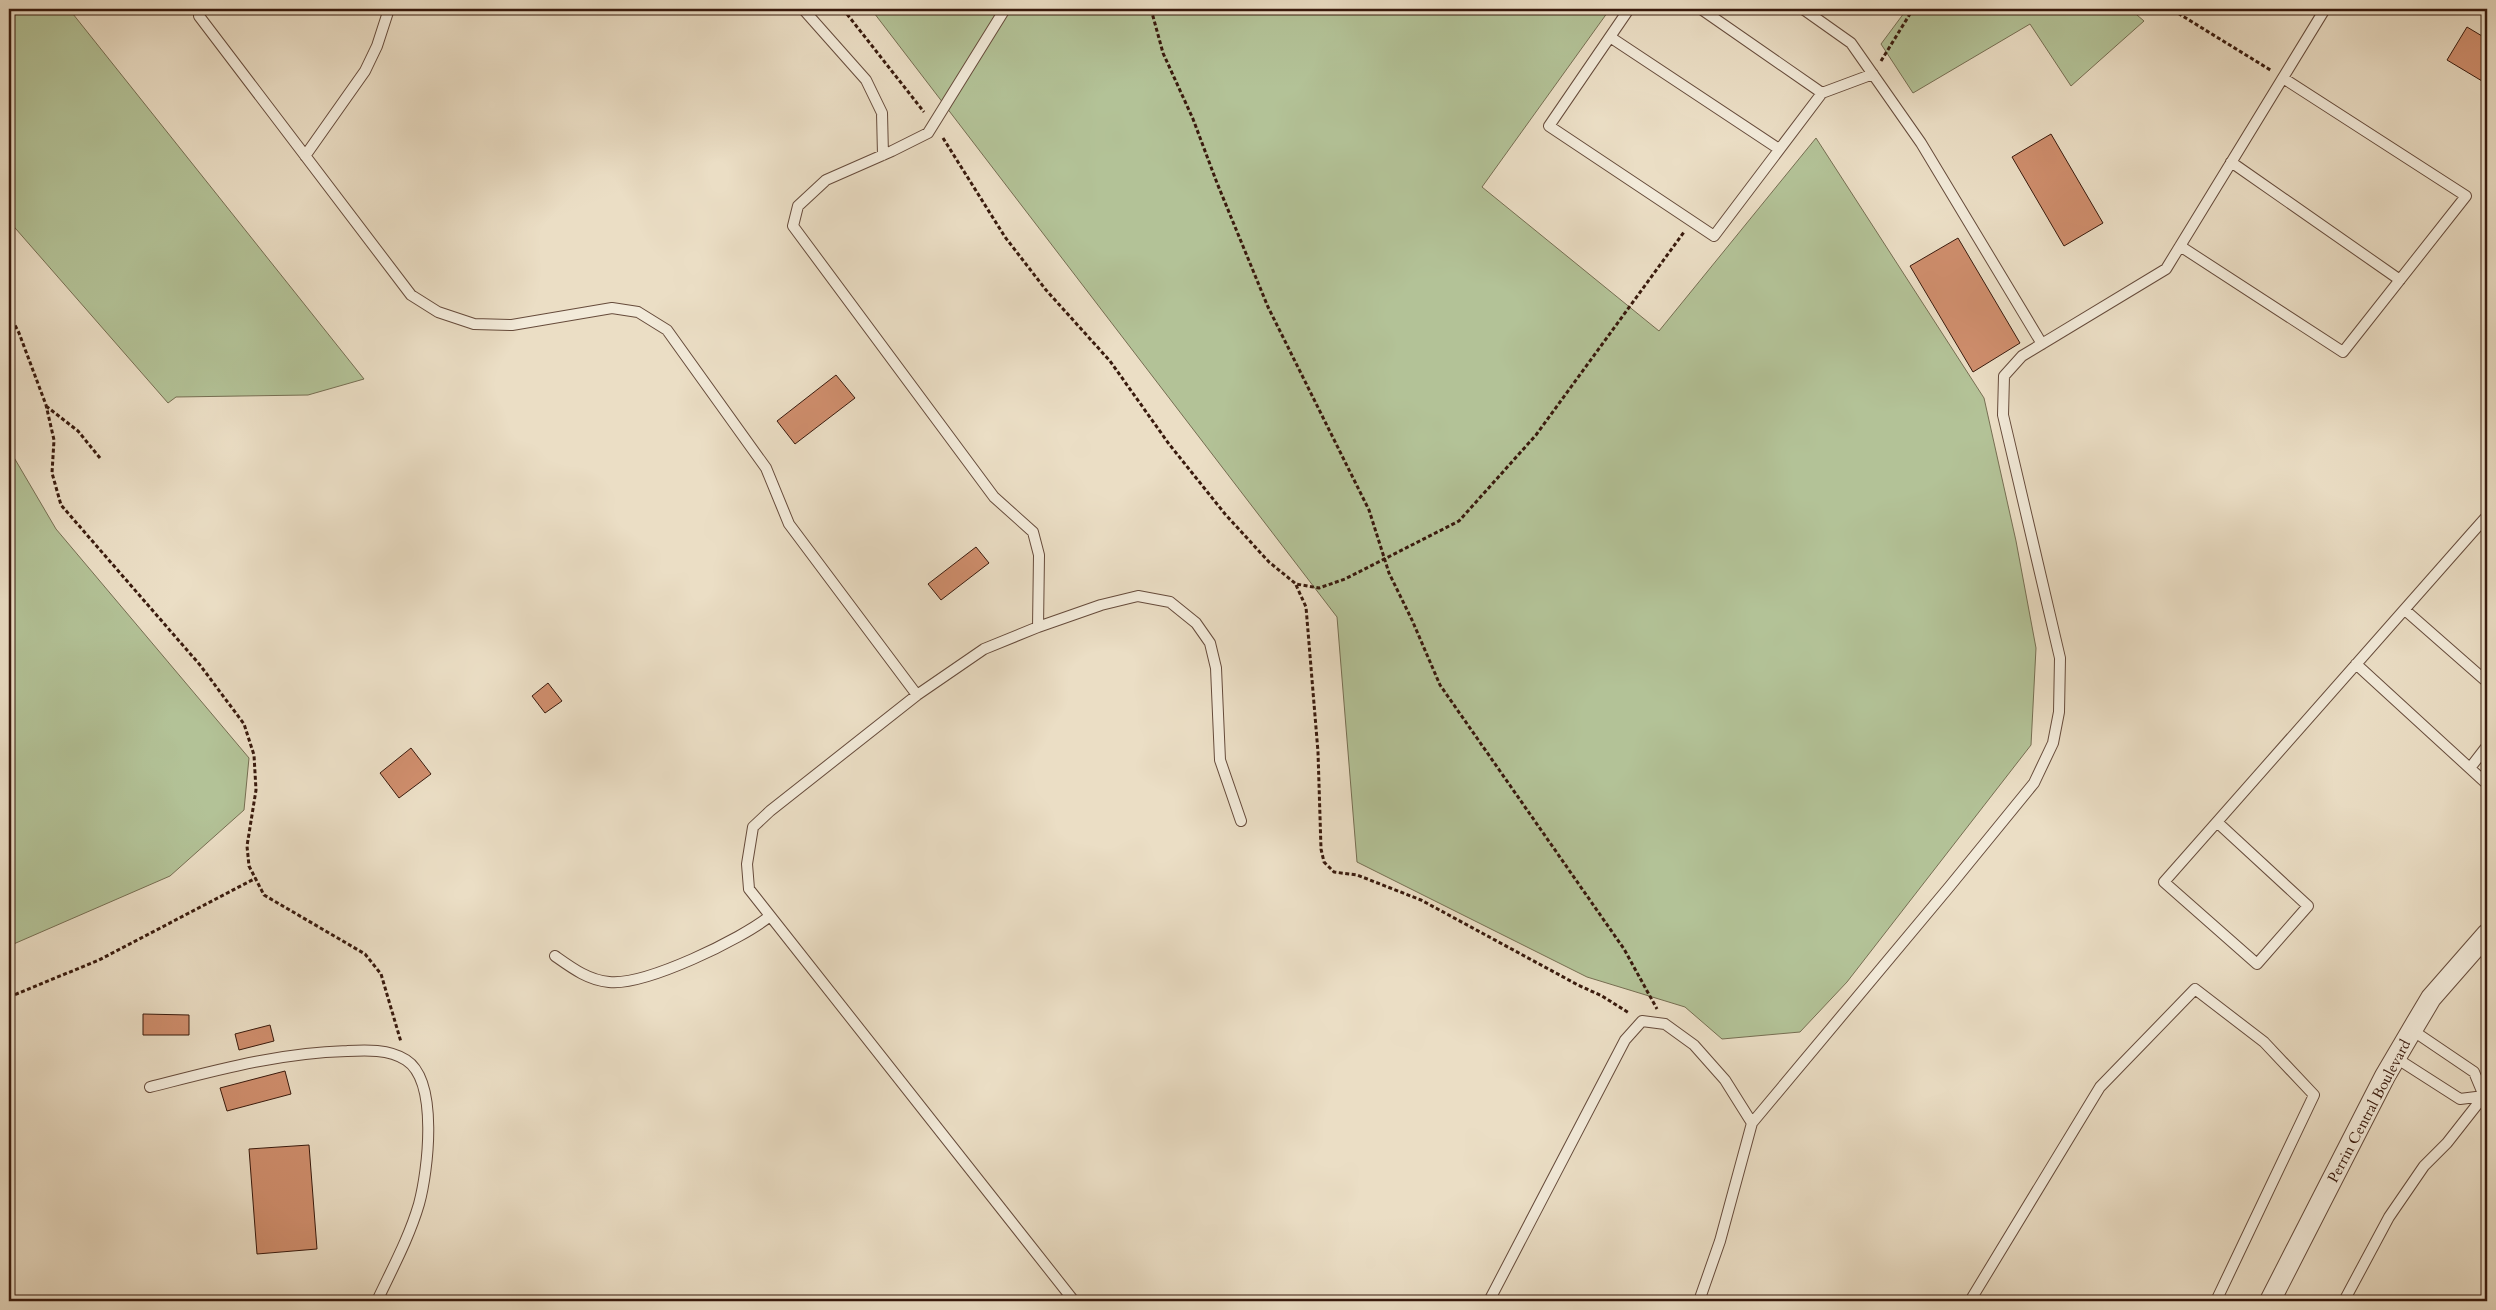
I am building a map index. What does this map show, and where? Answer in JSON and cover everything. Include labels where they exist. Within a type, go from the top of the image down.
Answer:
[{"type":"street","name":"Perrin Central Boulevard","points":[[2270,1301],[2412,1030],[2431,998],[2487,934]]},
{"type":"lane","points":[[305,156],[364,71],[377,46],[389,9]]},
{"type":"lane","points":[[803,9],[866,80],[882,113],[883,155]]},
{"type":"lane","points":[[1005,9],[928,133],[826,180],[798,206],[793,226],[994,497],[1033,532],[1039,554],[1038,627]]},
{"type":"lane","points":[[1629,9],[1549,126],[1714,236],[1822,93],[1873,74]]},
{"type":"lane","points":[[1701,9],[1822,93]]},
{"type":"lane","points":[[1803,9],[1851,43],[1921,143],[2042,344]]},
{"type":"lane","points":[[1699,1301],[1720,1241],[1752,1123],[2034,783],[2053,743],[2059,712],[2060,658],[2003,415],[2004,376],[2022,356],[2166,269],[2325,9]]},
{"type":"lane","points":[[200,16],[411,295],[438,312],[474,324],[512,325],[612,308],[638,312],[667,330],[766,468],[789,524],[917,695]]},
{"type":"lane","points":[[1610,37],[1779,149]]},
{"type":"lane","points":[[2180,246],[2343,352],[2466,196],[2283,78]]},
{"type":"lane","points":[[2232,162],[2400,280]]},
{"type":"lane","points":[[2217,822],[2308,906],[2257,964],[2164,882],[2487,516]]},
{"type":"lane","points":[[1074,1301],[749,889],[747,864],[753,827],[770,811],[917,695],[984,650],[1038,627],[1102,605],[1138,596],[1170,602],[1196,623],[1210,643],[1216,668],[1220,760],[1241,821]]},
{"type":"lane","points":[[2405,610],[2487,682]]},
{"type":"lane","points":[[2356,664],[2487,784]]},
{"type":"lane","points":[[2470,768],[2487,746]]},
{"type":"lane","points":[[555,956],[580,974],[610,982],[635,980],[663,971],[754,929],[770,916]]},
{"type":"lane","points":[[1970,1301],[2100,1087],[2195,989],[2264,1042],[2314,1096],[2216,1301]]},
{"type":"lane","points":[[1489,1301],[1625,1040],[1642,1021],[1665,1024],[1694,1045],[1725,1080],[1752,1123]]},
{"type":"lane","points":[[2412,1030],[2474,1072],[2486,1094]]},
{"type":"lane","points":[[150,1087],[266,1058],[311,1052],[374,1050],[406,1060],[419,1076],[428,1102],[429,1132],[419,1202],[409,1233],[377,1301]]},
{"type":"lane","points":[[2396,1058],[2460,1099],[2486,1094]]},
{"type":"lane","points":[[2344,1301],[2389,1217],[2424,1166],[2447,1144],[2486,1094]]},
{"type":"path","points":[[843,9],[934,124],[1005,237],[1046,290],[1110,361],[1169,444],[1225,514],[1269,562],[1296,584],[1306,607],[1307,615],[1318,752],[1324,862],[1334,872],[1357,875],[1421,900],[1578,985],[1602,996],[1642,1021]]},
{"type":"path","points":[[1151,9],[1163,53],[1194,119],[1217,183],[1268,307],[1369,510],[1389,573],[1440,685],[1624,949],[1665,1024]]},
{"type":"path","points":[[1873,74],[1914,9]]},
{"type":"path","points":[[2166,9],[2176,12],[2283,78]]},
{"type":"path","points":[[1296,584],[1319,588],[1345,579],[1458,521],[1536,435],[1692,221]]},
{"type":"path","points":[[9,314],[19,333],[46,405],[54,440],[52,474],[61,505],[200,665],[244,724],[254,755],[256,790],[247,846],[249,866],[264,895],[364,954],[381,974],[406,1060]]},
{"type":"path","points":[[46,405],[78,431],[100,458]]},
{"type":"path","points":[[9,997],[99,960],[256,878]]},
{"type":"green space","points":[[9,9],[69,9],[364,379],[308,395],[176,397],[168,403],[9,221]]},
{"type":"green space","points":[[871,9],[1610,9],[1482,187],[1659,331],[1816,138],[1984,398],[2016,541],[2036,648],[2031,745],[1847,982],[1800,1032],[1722,1039],[1685,1007],[1587,977],[1357,862],[1337,617]]},
{"type":"green space","points":[[1907,9],[2130,9],[2144,21],[2071,86],[2030,24],[1913,93],[1881,44]]},
{"type":"green space","points":[[9,449],[56,529],[249,758],[244,810],[170,876],[9,946]]},
{"type":"building","points":[[2467,27],[2487,39],[2487,84],[2447,60]]},
{"type":"building","points":[[2051,134],[2103,223],[2064,246],[2012,157]]},
{"type":"building","points":[[1958,238],[2020,343],[1973,372],[1910,266]]},
{"type":"building","points":[[836,375],[855,398],[795,444],[777,421]]},
{"type":"building","points":[[976,547],[989,563],[941,600],[928,584]]},
{"type":"building","points":[[548,683],[562,701],[545,713],[532,696]]},
{"type":"building","points":[[411,748],[431,774],[399,798],[380,773]]},
{"type":"building","points":[[143,1014],[189,1015],[189,1035],[143,1035]]},
{"type":"building","points":[[270,1025],[274,1041],[239,1050],[235,1034]]},
{"type":"building","points":[[285,1071],[291,1094],[227,1111],[220,1088]]},
{"type":"building","points":[[309,1145],[317,1249],[257,1254],[249,1149]]}]
